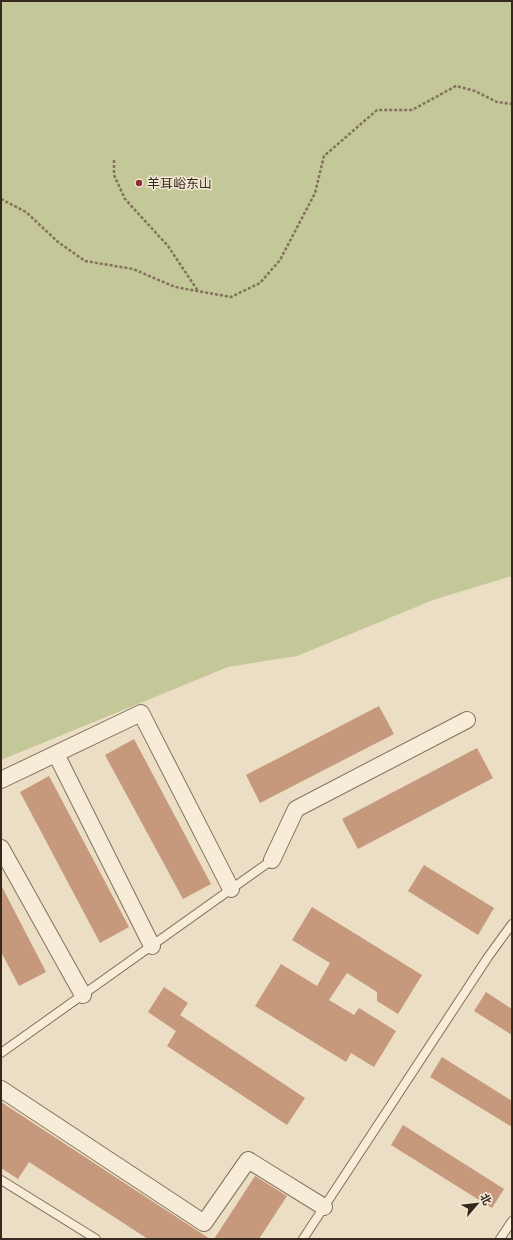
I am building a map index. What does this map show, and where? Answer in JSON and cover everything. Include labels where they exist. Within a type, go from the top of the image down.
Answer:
[{"type":"street","points":[[1,780],[141,714],[231,889]]},
{"type":"street","points":[[272,860],[296,810],[467,720]]},
{"type":"street","points":[[56,754],[152,946]]},
{"type":"street","points":[[1,848],[83,995]]},
{"type":"street","points":[[1,1090],[204,1223],[248,1160],[324,1208]]},
{"type":"lane","points":[[1,1053],[272,860]]},
{"type":"lane","points":[[303,1239],[488,956],[512,924]]},
{"type":"lane","points":[[1,1180],[96,1239]]},
{"type":"lane","points":[[500,1239],[512,1221]]},
{"type":"path","points":[[1,199],[26,212],[58,242],[85,261],[133,269],[175,287],[231,298],[260,283],[280,260],[314,193],[324,156],[377,110],[412,110],[456,86],[475,91],[497,102],[512,104]]},
{"type":"path","points":[[114,160],[114,175],[125,199],[168,246],[199,291]]},
{"type":"green space","points":[[1,1],[512,1],[512,576],[433,600],[297,656],[228,667],[1,760]]},
{"type":"building","points":[[379,706],[394,734],[260,803],[246,775]]},
{"type":"building","points":[[134,739],[211,884],[183,899],[105,755]]},
{"type":"building","points":[[477,748],[493,778],[358,849],[342,819]]},
{"type":"building","points":[[49,776],[129,927],[100,943],[20,792]]},
{"type":"building","points":[[424,865],[494,908],[478,935],[408,891]]},
{"type":"building","points":[[1,885],[46,972],[19,986],[1,952]]},
{"type":"building","points":[[312,907],[422,975],[398,1014],[377,1001],[377,992],[347,973],[329,1000],[354,1015],[359,1008],[396,1031],[374,1067],[351,1053],[346,1062],[255,1006],[281,964],[317,986],[330,963],[292,940]]},
{"type":"building","points":[[164,987],[188,1003],[180,1015],[305,1098],[287,1125],[167,1046],[176,1031],[148,1012]]},
{"type":"building","points":[[486,992],[512,1009],[512,1035],[474,1011]]},
{"type":"building","points":[[442,1057],[512,1101],[512,1127],[430,1077]]},
{"type":"building","points":[[1,1102],[210,1239],[148,1239],[29,1162],[18,1179],[1,1168]]},
{"type":"building","points":[[403,1125],[504,1189],[492,1208],[391,1145]]},
{"type":"building","points":[[255,1176],[287,1196],[259,1239],[214,1239]]},
{"type":"place","name":"羊耳峪东山","points":[[139,183]]}]
